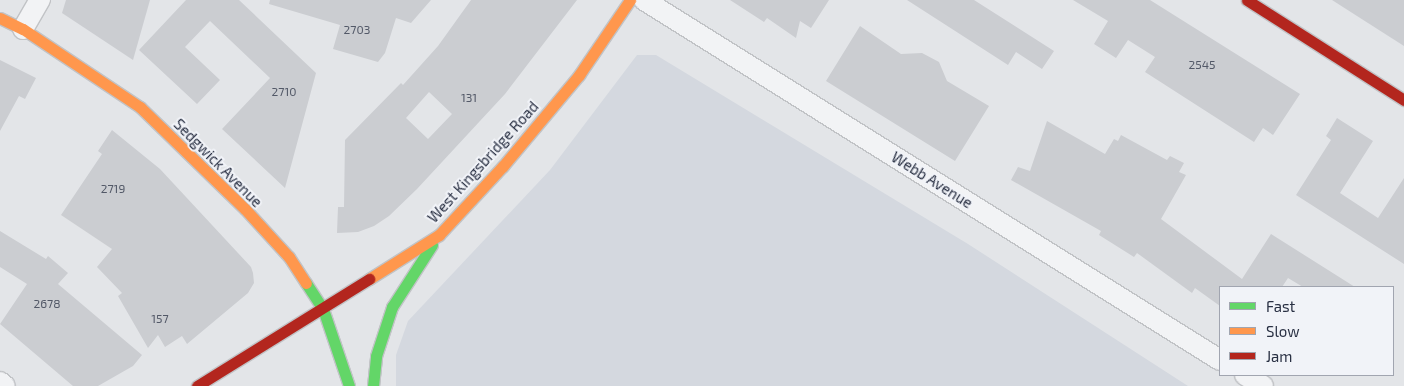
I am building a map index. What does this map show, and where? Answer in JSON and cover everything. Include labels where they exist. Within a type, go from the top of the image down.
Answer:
[{"type":"street","points":[[23,29],[40,0]]},
{"type":"street","name":"West Kingsbridge Road","points":[[197,386],[439,235],[503,166],[579,75],[630,0]]},
{"type":"street","name":"Webb Avenue","points":[[644,0],[1219,359]]},
{"type":"street","points":[[1247,0],[1404,100]]},
{"type":"street","name":"Sedgwick Avenue","points":[[0,18],[23,29],[140,107],[245,209],[285,253],[323,309],[349,386]]},
{"type":"street","points":[[373,386],[376,356],[392,307],[439,235]]},
{"type":"street","points":[[1247,376],[1263,386]]},
{"type":"street","points":[[0,382],[5,386]]},
{"type":"shaded area","points":[[637,55],[656,55],[968,244],[1188,386],[396,386],[396,355],[408,321],[550,170]]},
{"type":"building","points":[[66,0],[150,0],[133,60],[62,13]]},
{"type":"building","points":[[186,0],[239,0],[316,73],[285,188],[222,129],[270,78],[210,21],[185,47],[220,80],[197,104],[139,50]]},
{"type":"building","points":[[270,0],[431,0],[411,23],[396,18],[385,53],[378,62],[333,49],[340,25],[269,4]]},
{"type":"building","points":[[471,0],[577,0],[505,94],[417,189],[389,216],[374,226],[358,232],[337,233],[338,207],[344,207],[345,140],[401,83],[403,85],[438,46]],"holes":[[[429,92],[452,114],[428,139],[406,118]]]},
{"type":"building","points":[[730,0],[829,0],[811,28],[800,21],[796,38],[767,18],[764,22]]},
{"type":"building","points":[[907,0],[974,0],[1054,51],[1042,69],[1016,52],[1008,65]]},
{"type":"building","points":[[1073,0],[1150,0],[1300,94],[1273,135],[1263,128],[1254,142],[1145,72],[1155,57],[1128,40],[1116,58],[1094,44],[1108,21]]},
{"type":"building","points":[[1332,0],[1404,0],[1404,46],[1357,16]]},
{"type":"building","points":[[860,26],[901,54],[922,53],[939,62],[947,81],[989,106],[955,161],[826,81]]},
{"type":"building","points":[[0,60],[36,78],[25,99],[19,96],[0,131]]},
{"type":"building","points":[[1337,118],[1373,141],[1340,193],[1378,218],[1404,178],[1404,264],[1296,195],[1331,140],[1326,136]]},
{"type":"building","points":[[1047,121],[1105,154],[1114,139],[1118,141],[1121,135],[1167,160],[1170,156],[1184,163],[1179,172],[1186,175],[1161,219],[1242,279],[1271,234],[1353,286],[1301,286],[1288,278],[1283,286],[1219,286],[1219,305],[1195,288],[1192,293],[1137,253],[1134,257],[1099,235],[1101,231],[1011,180],[1018,167],[1030,171]]},
{"type":"building","points":[[112,130],[160,169],[251,267],[254,283],[248,293],[187,344],[182,336],[165,347],[158,335],[148,348],[118,296],[122,293],[97,267],[112,249],[61,215],[102,154],[98,151]]},
{"type":"building","points":[[0,231],[46,259],[48,256],[68,273],[58,284],[142,355],[133,366],[98,386],[73,386],[0,324],[27,284],[0,267]]},
{"type":"traffic: fast","points":[[373,386],[376,356],[392,307],[432,245]]},
{"type":"traffic: fast","points":[[306,283],[323,309],[349,386]]},
{"type":"traffic: slow","points":[[369,279],[439,235],[503,166],[579,75],[630,0]]},
{"type":"traffic: slow","points":[[0,18],[23,29],[140,107],[245,209],[289,257],[306,283]]},
{"type":"traffic: jam","points":[[1247,0],[1404,100]]},
{"type":"traffic: jam","points":[[197,386],[369,279]]}]
